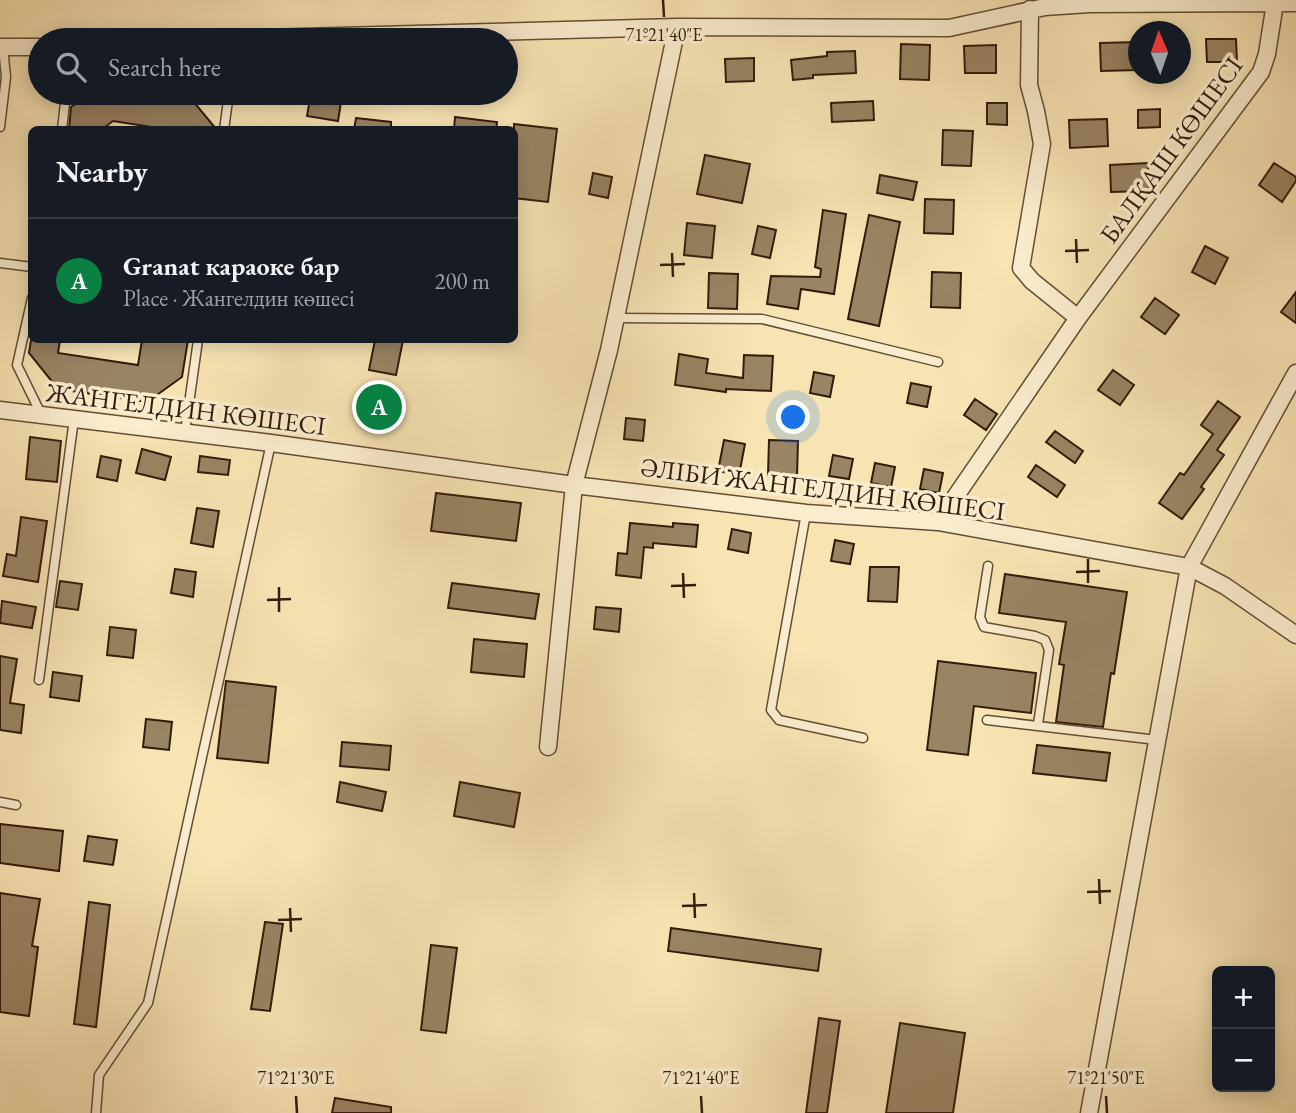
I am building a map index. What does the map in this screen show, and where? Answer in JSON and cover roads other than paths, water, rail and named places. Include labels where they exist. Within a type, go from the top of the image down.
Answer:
[{"type":"street","name":"БАЛҚАШ КӨШЕСІ","points":[[939,522],[1078,318],[1261,72],[1267,54],[1275,3]]},
{"type":"street","points":[[518,31],[677,27],[949,28],[1030,4],[1296,3]]},
{"type":"street","points":[[1030,4],[1029,85],[1042,144],[1021,268],[1032,281],[1078,318]]},
{"type":"street","points":[[548,747],[574,485],[615,318],[677,27]]},
{"type":"street","points":[[2,47],[28,47]]},
{"type":"street","points":[[1089,1113],[1189,567],[1296,373]]},
{"type":"street","name":"ЖАНГЕЛДИН КӨШЕСІ","points":[[0,410],[271,443],[574,485]]},
{"type":"street","name":"ӘЛІБИ ЖАНГЕЛДИН КӨШЕСІ","points":[[574,485],[806,513],[939,522],[1189,567],[1225,586],[1296,635]]},
{"type":"lane","points":[[0,127],[6,77],[2,47]]},
{"type":"lane","points":[[62,126],[65,105]]},
{"type":"lane","points":[[225,126],[227,105]]},
{"type":"lane","points":[[0,263],[28,266]]},
{"type":"lane","points":[[28,316],[17,365],[42,415]]},
{"type":"lane","points":[[615,318],[762,318],[937,362]]},
{"type":"lane","points":[[185,432],[198,343]]},
{"type":"lane","points":[[39,680],[74,419]]},
{"type":"lane","points":[[96,1113],[99,1075],[148,1003],[271,443]]},
{"type":"lane","points":[[806,513],[771,710],[779,720],[863,738]]},
{"type":"lane","points":[[988,566],[980,617],[984,626],[1035,636],[1045,640],[1049,650],[1038,724]]},
{"type":"lane","points":[[987,719],[1157,740]]},
{"type":"lane","points":[[0,803],[16,805]]},
{"type":"place","name":"Granat караоке бар","points":[[379,407]]}]
